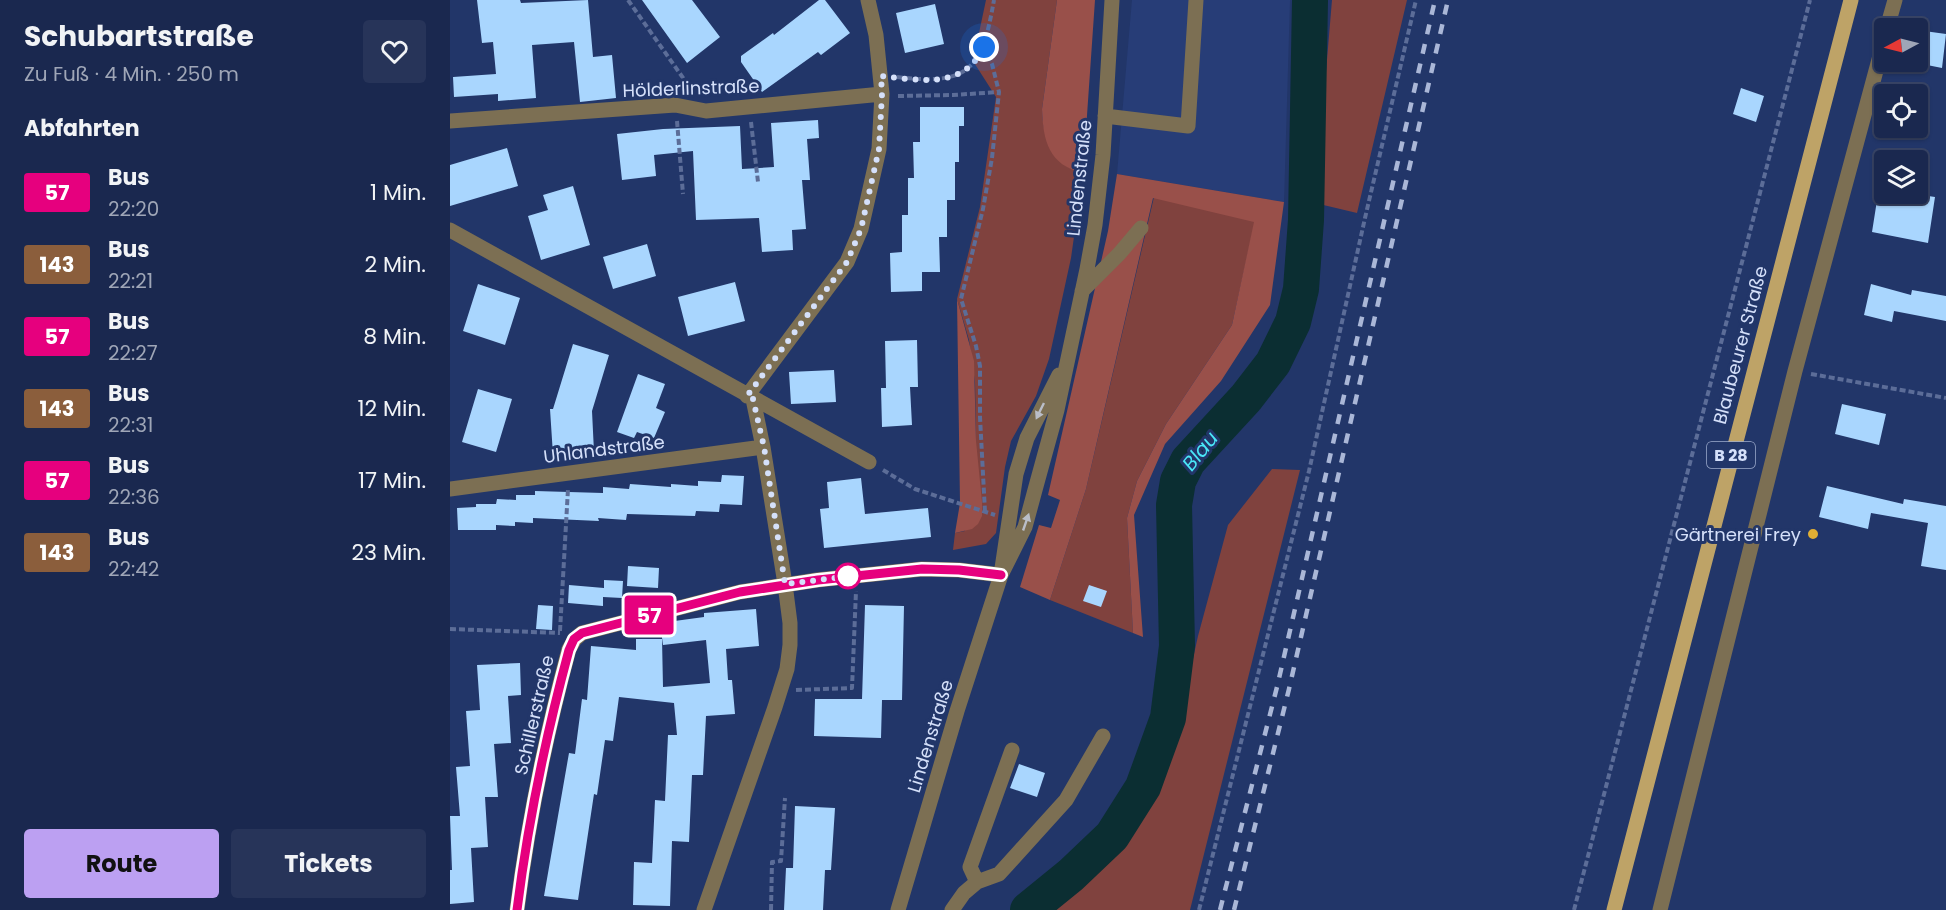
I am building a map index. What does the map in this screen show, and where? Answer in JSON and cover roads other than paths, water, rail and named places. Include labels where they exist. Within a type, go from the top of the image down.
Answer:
[{"type":"main road","name":"Blaubeurer Straße","points":[[1614,910],[1851,0]]},
{"type":"street","points":[[750,397],[847,262],[861,229],[879,149],[882,94],[876,35],[868,0]]},
{"type":"street","name":"Lindenstraße","points":[[898,910],[957,711],[1001,575],[1024,527],[1058,410],[1066,359],[1095,225],[1106,116],[1112,0]]},
{"type":"street","points":[[1106,116],[1188,126],[1196,0]]},
{"type":"street","points":[[1890,18],[1895,0]]},
{"type":"street","points":[[1660,910],[1795,370],[1876,72]]},
{"type":"street","name":"Hölderlinstraße","points":[[450,121],[676,105],[706,111],[882,94]]},
{"type":"street","points":[[1082,291],[1141,228]]},
{"type":"street","points":[[450,230],[869,462]]},
{"type":"street","name":"Lindenstraße","points":[[1001,575],[1016,474],[1027,438],[1066,359]]},
{"type":"street","points":[[704,910],[780,691],[787,669],[790,645],[785,584],[764,447],[750,397]]},
{"type":"street","name":"Uhlandstraße","points":[[450,489],[764,447]]},
{"type":"street","name":"Schillerstraße","points":[[517,910],[524,854],[550,721],[574,639],[588,632],[680,607],[740,592],[785,584],[922,569],[959,570],[1001,575]]},
{"type":"street","points":[[952,910],[964,893],[977,882],[999,874],[1066,800],[1103,736]]},
{"type":"street","points":[[977,882],[970,867],[1012,750]]},
{"type":"waterway","name":"Blau","points":[[1028,910],[1071,875],[1112,836],[1143,787],[1168,718],[1177,646],[1174,505],[1178,481],[1188,461],[1246,398],[1273,363],[1293,322],[1301,289],[1306,220],[1310,0]]},
{"type":"railway","points":[[1220,910],[1277,687],[1435,0]]},
{"type":"railway","points":[[1234,910],[1289,689],[1448,0]]},
{"type":"place","name":"Gärtnerei Frey","points":[[1813,534]]}]
